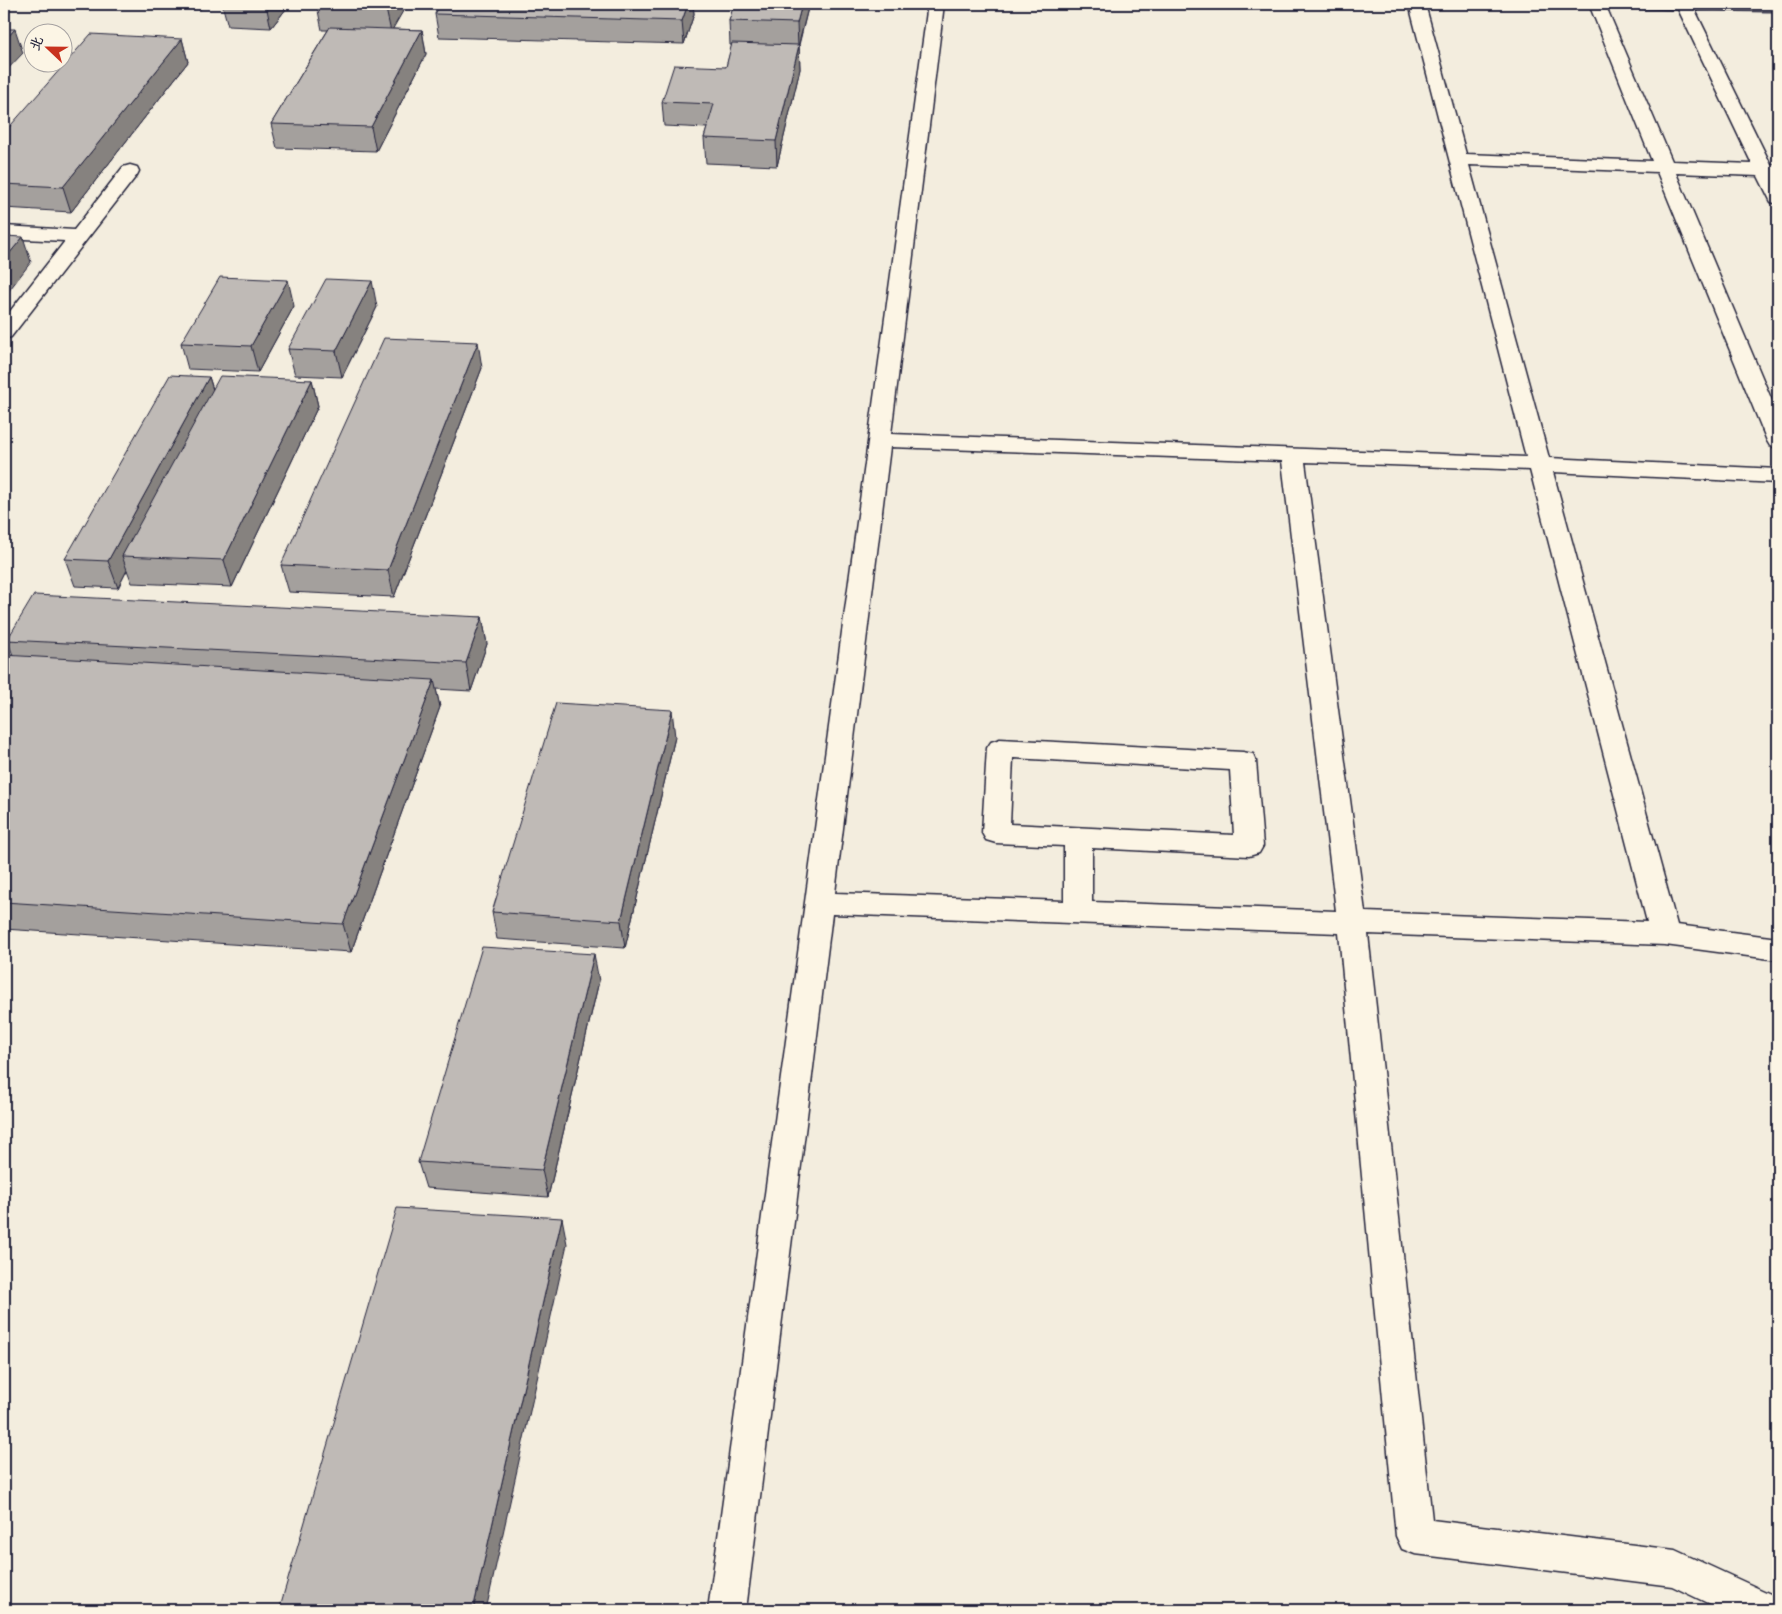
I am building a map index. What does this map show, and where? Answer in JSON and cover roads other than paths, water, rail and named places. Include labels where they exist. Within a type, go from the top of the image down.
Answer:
[{"type":"street","points":[[727,1610],[936,4]]},
{"type":"street","points":[[1416,4],[1665,934]]},
{"type":"street","points":[[1598,4],[1778,441]]},
{"type":"street","points":[[1650,4],[1778,6]]},
{"type":"street","points":[[1684,4],[1772,171],[1778,198]]},
{"type":"street","points":[[1458,159],[1772,171]]},
{"type":"street","points":[[4,333],[130,171]]},
{"type":"street","points":[[4,232],[81,236]]},
{"type":"street","points":[[879,440],[1540,464],[1778,476]]},
{"type":"street","points":[[1293,455],[1352,922],[1415,1536],[1675,1568],[1763,1610]]},
{"type":"street","points":[[1000,748],[1243,761],[1249,846],[1078,837],[996,833],[1000,748]]},
{"type":"street","points":[[1078,837],[1078,912]]},
{"type":"street","points":[[819,903],[1665,934],[1778,949]]}]
